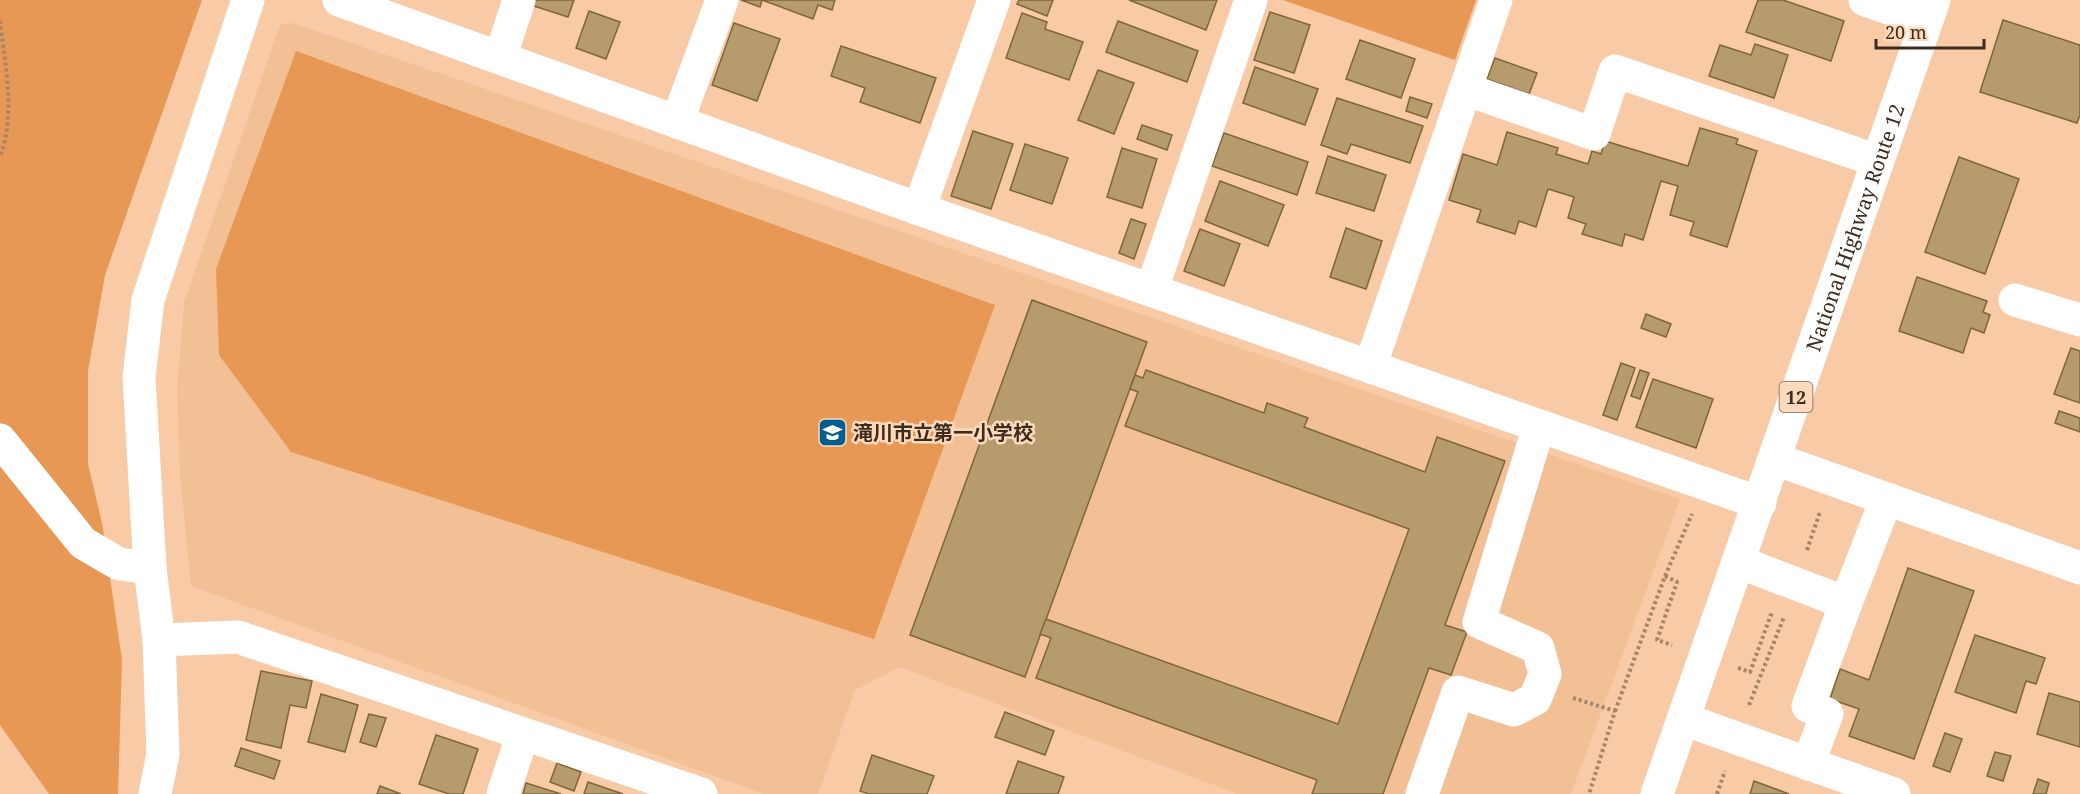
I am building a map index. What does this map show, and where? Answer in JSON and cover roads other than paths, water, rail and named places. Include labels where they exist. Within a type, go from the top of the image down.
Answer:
[{"type":"main road","points":[[155,794],[163,754],[159,640],[150,568],[139,377],[148,300],[248,0]]},
{"type":"main road","points":[[339,0],[919,209],[1760,502]]},
{"type":"main road","points":[[500,58],[519,0]]},
{"type":"main road","points":[[678,122],[722,0]]},
{"type":"main road","points":[[919,209],[994,0]]},
{"type":"main road","points":[[1152,289],[1251,0]]},
{"type":"main road","points":[[1370,367],[1496,0]]},
{"type":"main road","points":[[1865,0],[1930,11]]},
{"type":"main road","name":"National Highway Route 12","points":[[1657,794],[1930,11]]},
{"type":"main road","points":[[1465,89],[1594,134],[1616,71],[1878,161]]},
{"type":"main road","points":[[2015,300],[2080,320]]},
{"type":"main road","points":[[1422,794],[1458,692],[1514,710],[1535,699],[1545,674],[1538,648],[1479,622],[1539,426]]},
{"type":"main road","points":[[0,440],[83,543],[119,564],[150,568]]},
{"type":"main road","points":[[1775,459],[2080,568]]},
{"type":"main road","points":[[1808,764],[1827,714],[1808,706],[1886,500]]},
{"type":"main road","points":[[1739,562],[1846,603]]},
{"type":"main road","points":[[159,640],[238,637],[523,734],[680,791]]},
{"type":"main road","points":[[1683,720],[1894,794]]},
{"type":"main road","points":[[502,794],[523,734]]},
{"type":"place","name":"滝川市立第一小学校","points":[[832,432]]}]
